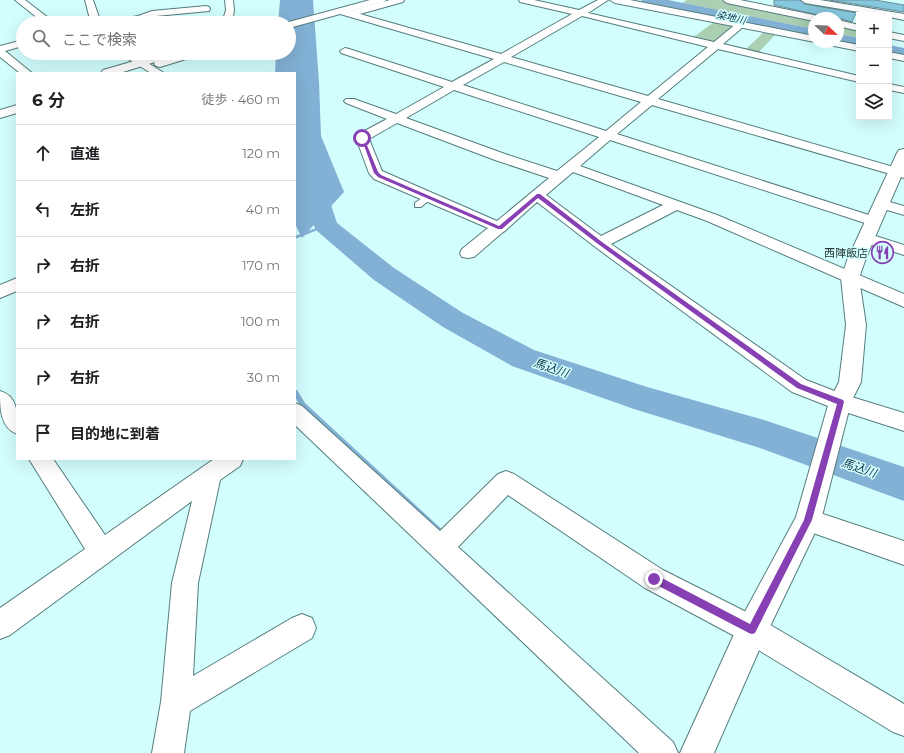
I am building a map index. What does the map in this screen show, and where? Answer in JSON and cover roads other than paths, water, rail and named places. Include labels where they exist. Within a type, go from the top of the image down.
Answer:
[{"type":"street","points":[[19,0],[41,16]]},
{"type":"street","points":[[89,0],[94,16]]},
{"type":"street","points":[[229,0],[230,10],[229,16]]},
{"type":"street","points":[[296,23],[363,0]]},
{"type":"street","points":[[296,19],[381,0]]},
{"type":"street","points":[[340,9],[400,0]]},
{"type":"street","points":[[523,0],[856,78]]},
{"type":"street","points":[[500,228],[423,201],[376,173],[362,139],[363,137],[452,85],[503,58],[604,0]]},
{"type":"street","points":[[615,0],[808,38]]},
{"type":"street","points":[[727,0],[788,9],[808,16]]},
{"type":"street","points":[[804,0],[856,19]]},
{"type":"street","points":[[152,15],[206,9]]},
{"type":"street","points":[[340,9],[503,58],[900,173]]},
{"type":"street","points":[[892,18],[904,17]]},
{"type":"street","points":[[844,22],[856,20]]},
{"type":"street","points":[[468,253],[500,228],[740,25]]},
{"type":"street","points":[[892,36],[904,38]]},
{"type":"street","points":[[0,50],[16,45]]},
{"type":"street","points":[[844,45],[856,47]]},
{"type":"street","points":[[0,50],[26,72]]},
{"type":"street","points":[[345,51],[608,136],[870,229],[904,250]]},
{"type":"street","points":[[892,56],[904,58]]},
{"type":"street","points":[[137,60],[150,68]]},
{"type":"street","points":[[116,72],[150,68],[163,60]]},
{"type":"street","points":[[135,72],[174,60]]},
{"type":"street","points":[[892,88],[904,90]]},
{"type":"street","points":[[0,106],[16,101]]},
{"type":"street","points":[[350,101],[397,117],[500,157],[560,177]]},
{"type":"street","points":[[0,114],[16,109]]},
{"type":"street","points":[[697,753],[752,630],[808,520],[840,402],[850,382],[856,324],[850,278],[870,229],[882,204],[900,173],[904,153]]},
{"type":"street","points":[[571,167],[676,205],[755,236],[904,301]]},
{"type":"street","points":[[538,196],[600,243],[799,386],[840,402],[904,422]]},
{"type":"street","points":[[882,204],[904,211]]},
{"type":"street","points":[[600,243],[676,205]]},
{"type":"street","points":[[0,292],[16,284]]},
{"type":"street","points":[[0,399],[16,423]]},
{"type":"street","points":[[296,414],[662,753]]},
{"type":"street","points":[[41,460],[102,553]]},
{"type":"street","points":[[0,625],[231,460]]},
{"type":"street","points":[[168,753],[176,702],[185,582],[210,475]]},
{"type":"street","points":[[441,547],[506,482],[654,579],[752,630],[904,721]]},
{"type":"street","points":[[808,520],[904,553]]},
{"type":"street","points":[[176,702],[302,628]]},
{"type":"water","points":[[280,0],[313,0],[321,136],[344,192],[302,238],[296,226],[296,72],[275,72],[276,60],[296,60],[296,16],[279,16]]},
{"type":"waterway","name":"染地川","points":[[648,0],[808,33]]},
{"type":"waterway","name":"染地川","points":[[844,40],[856,42]]},
{"type":"waterway","name":"染地川","points":[[892,51],[904,53]]},
{"type":"waterway","name":"馬込川","points":[[296,130],[326,226],[384,274],[453,320],[523,358],[646,400],[764,435],[904,484]]},
{"type":"waterway","points":[[296,238],[326,226]]},
{"type":"waterway","points":[[296,394],[303,405],[445,536]]},
{"type":"place","name":"西陣飯店","points":[[883,253]]}]
